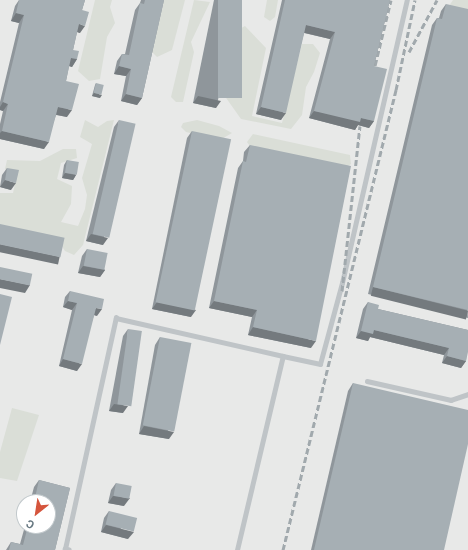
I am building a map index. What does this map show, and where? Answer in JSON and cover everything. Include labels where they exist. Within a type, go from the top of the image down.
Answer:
[{"type":"lane","points":[[66,550],[116,318],[320,364],[342,283],[407,0]]},
{"type":"lane","points":[[236,550],[283,356]]},
{"type":"lane","points":[[367,381],[451,400],[468,394]]},
{"type":"shaded area","points":[[0,0],[468,0],[468,550],[0,550]]},
{"type":"shaded area","points":[[95,0],[112,0],[110,7],[115,23],[107,37],[100,79],[89,81],[78,71]]},
{"type":"shaded area","points":[[164,0],[185,0],[172,50],[157,57],[152,52]]},
{"type":"shaded area","points":[[194,0],[210,2],[191,42],[194,52],[183,102],[176,102],[171,97]]},
{"type":"shaded area","points":[[267,0],[278,0],[275,17],[270,21],[264,17]]},
{"type":"shaded area","points":[[453,0],[468,0],[468,11],[449,6]]},
{"type":"shaded area","points":[[245,26],[266,48],[252,116],[282,123],[302,44],[313,44],[320,53],[314,72],[306,87],[302,115],[291,129],[241,119],[224,95],[236,31]]},
{"type":"shaded area","points":[[85,120],[98,127],[107,121],[114,120],[83,245],[74,255],[65,251],[57,239],[0,228],[0,193],[13,193],[17,174],[5,169],[7,160],[40,161],[63,149],[76,149],[77,158],[61,163],[57,179],[72,186],[71,204],[61,222],[78,226],[85,209],[87,195],[82,178],[92,144],[80,137]]},
{"type":"shaded area","points":[[197,120],[219,126],[232,133],[220,140],[186,132],[181,127],[183,123]]},
{"type":"shaded area","points":[[253,134],[350,155],[351,164],[345,168],[252,149],[247,142]]},
{"type":"shaded area","points":[[12,408],[39,415],[17,481],[0,478],[0,452]]},
{"type":"building","points":[[19,0],[85,0],[82,10],[89,12],[85,26],[79,24],[73,50],[79,51],[77,59],[71,58],[66,81],[79,84],[72,110],[58,107],[49,142],[2,131],[8,104],[3,102],[24,15],[16,13]]},
{"type":"building","points":[[145,0],[164,0],[142,98],[126,94],[131,69],[119,66],[122,54],[129,55],[140,3],[144,4]]},
{"type":"building","points":[[218,0],[242,0],[242,98],[218,98]]},
{"type":"building","points":[[285,0],[390,0],[374,66],[387,69],[374,121],[361,118],[360,122],[314,111],[335,32],[306,25],[286,113],[261,107]]},
{"type":"building","points":[[446,4],[468,9],[468,310],[373,287],[437,18],[442,19]]},
{"type":"building","points":[[96,83],[104,85],[101,95],[94,93]]},
{"type":"building","points":[[119,120],[136,124],[109,238],[93,234]]},
{"type":"building","points":[[192,131],[231,139],[195,310],[156,302]]},
{"type":"building","points":[[250,145],[351,166],[316,341],[253,327],[257,310],[214,301],[243,161],[246,162]]},
{"type":"building","points":[[67,160],[79,162],[77,175],[65,173]]},
{"type":"building","points":[[7,168],[19,170],[16,183],[5,180]]},
{"type":"building","points":[[0,224],[65,238],[60,257],[0,244]]},
{"type":"building","points":[[87,249],[108,253],[104,270],[84,266]]},
{"type":"building","points":[[0,267],[32,274],[30,286],[0,279]]},
{"type":"building","points":[[70,291],[104,299],[102,309],[96,308],[82,364],[63,359],[77,303],[68,301]]},
{"type":"building","points":[[0,294],[12,297],[0,345]]},
{"type":"building","points":[[368,302],[379,305],[378,309],[468,330],[468,352],[466,361],[447,356],[449,348],[374,330],[373,334],[361,331]]},
{"type":"building","points":[[128,329],[142,331],[131,406],[117,404]]},
{"type":"building","points":[[160,337],[191,343],[174,431],[143,425]]},
{"type":"building","points":[[353,383],[468,410],[468,444],[444,550],[314,550]]},
{"type":"building","points":[[39,480],[70,488],[55,550],[9,550],[11,542],[23,545],[26,534],[56,534],[56,494],[36,494]]},
{"type":"building","points":[[116,483],[132,486],[129,499],[114,496]]},
{"type":"building","points":[[109,511],[137,518],[134,532],[106,525]]},
{"type":"railway","points":[[373,74],[391,0]]},
{"type":"railway","points":[[283,550],[396,90],[415,0]]},
{"type":"railway","points":[[409,52],[437,0]]},
{"type":"railway","points":[[342,291],[360,126]]}]
